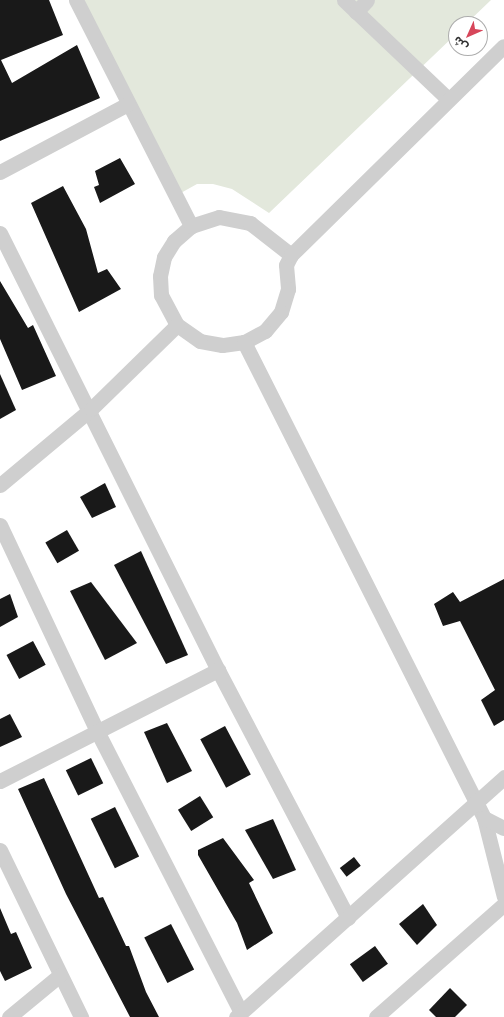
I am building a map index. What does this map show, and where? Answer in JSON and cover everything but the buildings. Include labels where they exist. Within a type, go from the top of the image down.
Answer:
[{"type":"street","points":[[76,0],[128,104],[192,226]]},
{"type":"street","points":[[344,0],[448,99]]},
{"type":"street","points":[[356,12],[367,0]]},
{"type":"street","points":[[291,255],[264,231],[235,218],[219,217],[192,226],[174,241],[164,257],[160,276],[161,295],[177,325],[200,341],[222,345],[244,342],[265,331],[281,312],[288,289],[286,265],[291,255],[448,99],[504,46]]},
{"type":"street","points":[[0,172],[128,104]]},
{"type":"street","points":[[0,233],[91,409],[218,670],[348,918]]},
{"type":"street","points":[[0,485],[91,409],[177,325]]},
{"type":"street","points":[[244,342],[474,805],[484,818],[504,897]]},
{"type":"street","points":[[0,525],[97,731],[239,1015],[504,777]]},
{"type":"street","points":[[0,781],[218,670]]},
{"type":"street","points":[[484,818],[504,828]]},
{"type":"street","points":[[0,850],[81,1017]]},
{"type":"street","points":[[376,1017],[504,904]]},
{"type":"street","points":[[9,1017],[60,975]]},
{"type":"shaded area","points":[[84,0],[491,0],[474,16],[448,16],[448,42],[269,213],[232,189],[213,184],[197,184],[179,194]]}]
